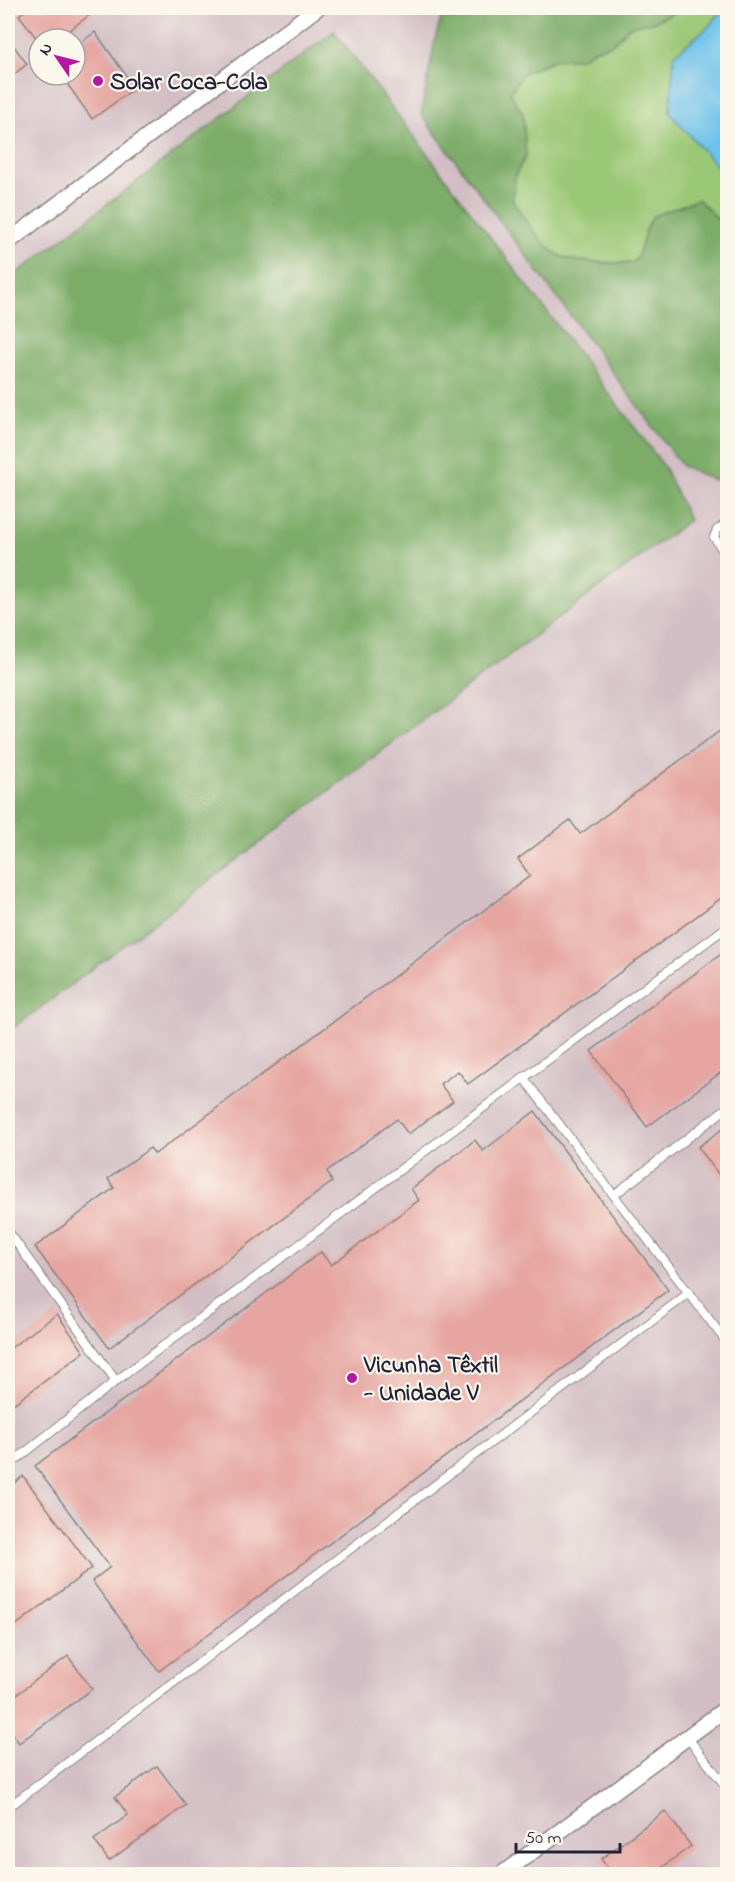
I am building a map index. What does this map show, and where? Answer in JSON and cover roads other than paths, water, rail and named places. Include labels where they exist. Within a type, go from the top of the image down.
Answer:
[{"type":"street","points":[[8,242],[317,8]]},
{"type":"street","points":[[502,1875],[728,1707]]},
{"type":"lane","points":[[728,522],[717,530],[714,537],[715,542],[728,558]]},
{"type":"lane","points":[[8,1466],[116,1381],[728,926]]},
{"type":"lane","points":[[523,1077],[728,1344]]},
{"type":"lane","points":[[614,1195],[728,1107]]},
{"type":"lane","points":[[8,1231],[116,1381]]},
{"type":"lane","points":[[8,1804],[14,1803],[689,1293]]},
{"type":"lane","points":[[687,1737],[728,1789]]},
{"type":"water","points":[[725,8],[728,8],[727,176],[670,113],[674,55],[707,28]]},
{"type":"place","name":"Solar Coca-Cola","points":[[98,81]]},
{"type":"place","name":"Vicunha Têxtil - Unidade V","points":[[352,1378]]}]
